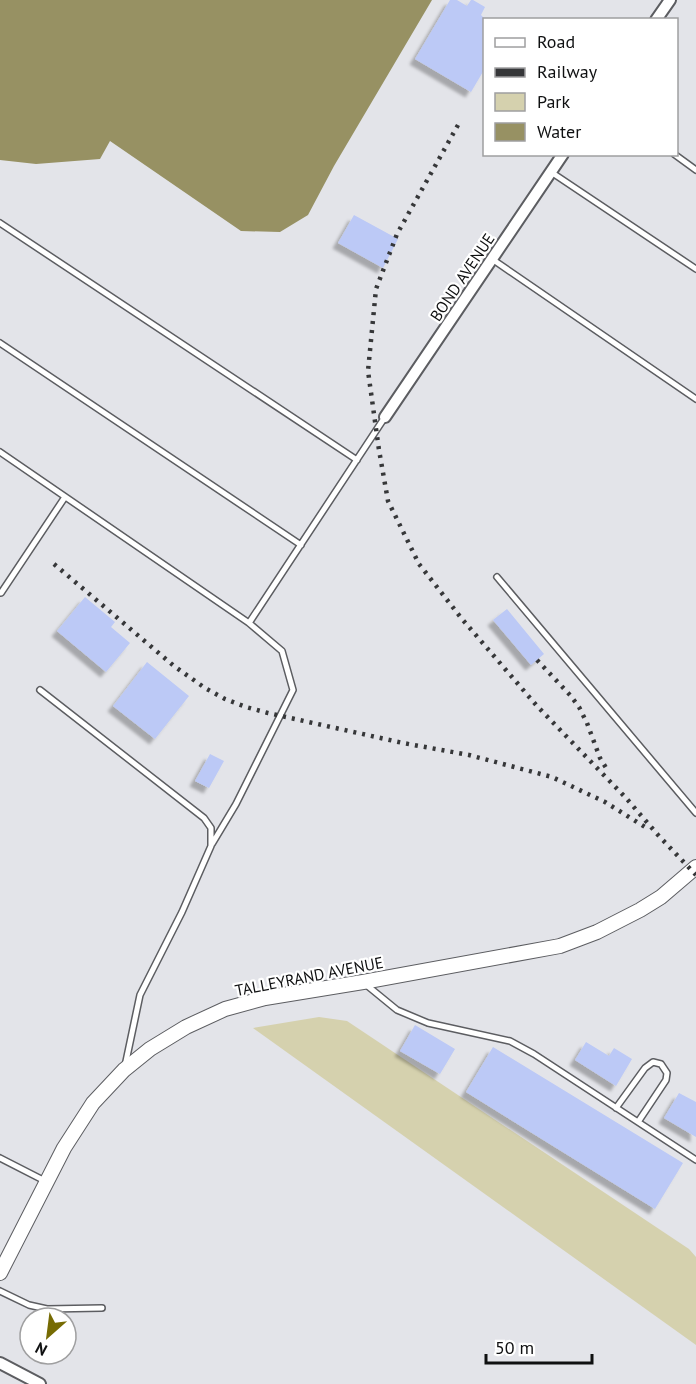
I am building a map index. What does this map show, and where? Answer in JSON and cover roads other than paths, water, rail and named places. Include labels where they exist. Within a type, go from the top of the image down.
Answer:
[{"type":"street","points":[[657,18],[670,0]]},
{"type":"street","name":"BOND AVENUE","points":[[385,417],[562,156]]},
{"type":"street","name":"TALLEYRAND AVENUE","points":[[0,1273],[64,1148],[93,1102],[124,1070],[150,1049],[177,1032],[225,1009],[265,998],[560,946],[597,932],[640,910],[661,897],[696,867]]},
{"type":"street","points":[[0,1363],[40,1384]]},
{"type":"lane","points":[[677,156],[696,170]]},
{"type":"lane","points":[[551,172],[696,269]]},
{"type":"lane","points":[[0,223],[357,460]]},
{"type":"lane","points":[[492,259],[696,399]]},
{"type":"lane","points":[[0,343],[301,545]]},
{"type":"lane","points":[[249,623],[385,417]]},
{"type":"lane","points":[[0,452],[249,623],[282,651],[293,690],[236,804],[211,846],[182,912],[140,995],[124,1070]]},
{"type":"lane","points":[[0,594],[65,497]]},
{"type":"lane","points":[[497,577],[696,813]]},
{"type":"lane","points":[[40,690],[204,818],[211,828],[211,846]]},
{"type":"lane","points":[[363,982],[397,1010],[428,1023],[510,1041],[534,1054],[696,1160]]},
{"type":"lane","points":[[616,1108],[645,1068],[653,1062],[661,1064],[667,1073],[666,1080],[638,1122]]},
{"type":"lane","points":[[0,1158],[47,1182]]},
{"type":"lane","points":[[0,1291],[29,1305],[47,1309],[102,1308]]},
{"type":"water","points":[[0,0],[432,0],[334,166],[308,215],[280,232],[241,231],[110,141],[100,159],[36,164],[0,160]]},
{"type":"railway","points":[[458,125],[397,234],[376,289],[368,371],[388,501],[419,564],[462,619],[537,706],[696,875]]},
{"type":"railway","points":[[54,564],[174,666],[225,699],[268,713],[469,755],[552,777],[605,802],[645,827]]},
{"type":"railway","points":[[537,660],[579,707],[600,758],[608,771]]}]
